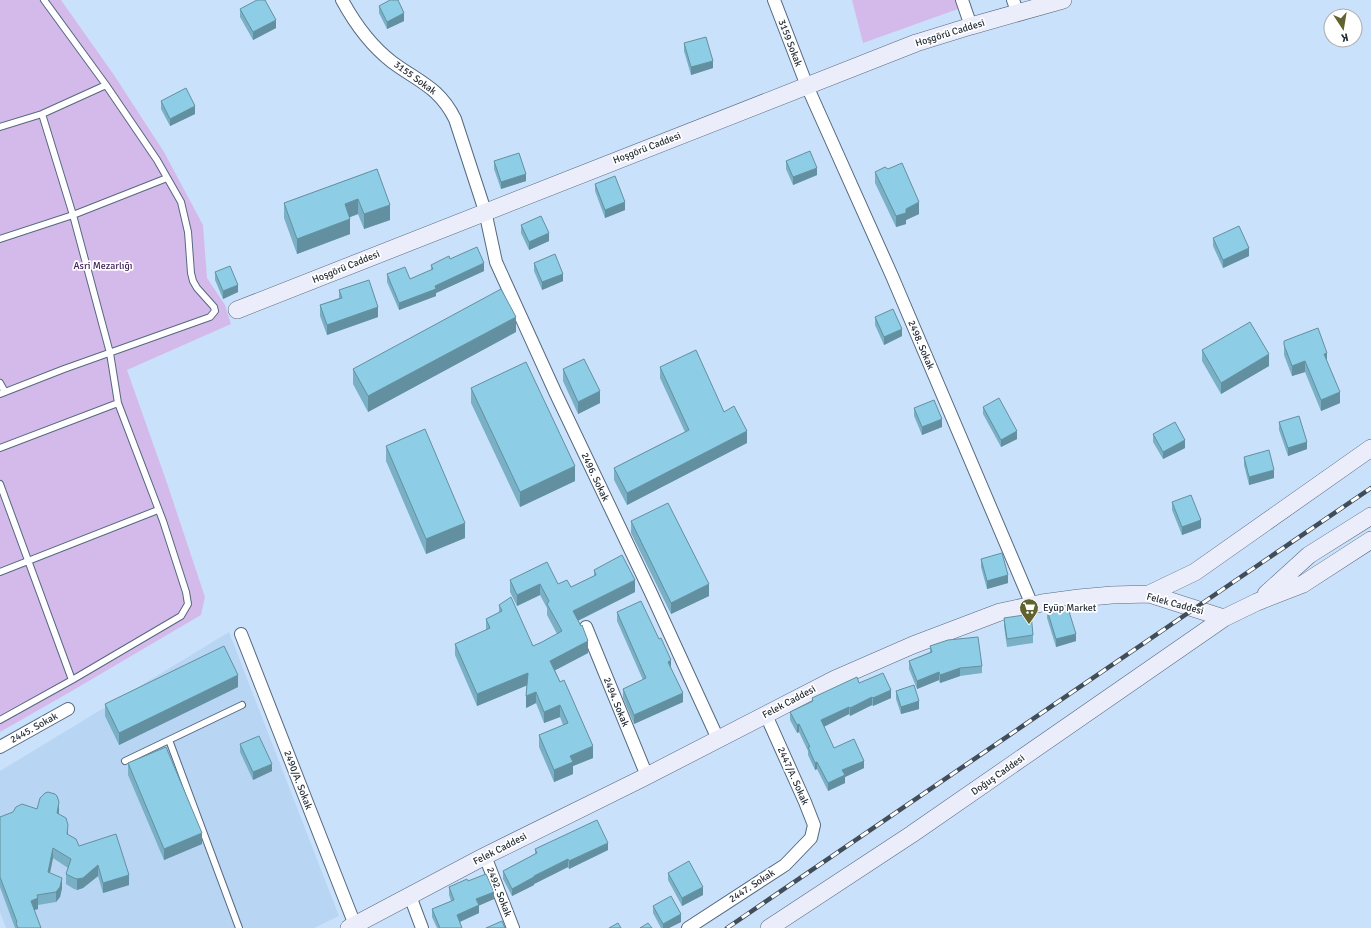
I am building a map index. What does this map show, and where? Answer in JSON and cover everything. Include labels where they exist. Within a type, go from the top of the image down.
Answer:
[{"type":"street","name":"3155 Sokak","points":[[342,0],[361,31],[370,41],[392,62],[434,90],[450,108],[459,128],[485,211]]},
{"type":"street","name":"3159 Sokak","points":[[774,0],[807,86]]},
{"type":"street","points":[[962,0],[970,26]]},
{"type":"street","name":"Hoşgörü Caddesi","points":[[236,310],[916,43],[970,26],[1015,7],[1062,0]]},
{"type":"street","name":"2498. Sokak","points":[[807,86],[895,283],[1032,605]]},
{"type":"street","name":"2496. Sokak","points":[[485,211],[496,262],[552,386],[651,593],[718,739]]},
{"type":"street","points":[[1149,594],[1195,572],[1371,448]]},
{"type":"street","points":[[1257,602],[1309,555],[1371,516]]},
{"type":"street","points":[[1224,618],[1257,602],[1303,584],[1371,540]]},
{"type":"street","name":"Felek Caddesi","points":[[352,926],[485,856],[647,776],[835,679],[913,645],[1000,612],[1042,603],[1112,594],[1149,594],[1224,618]]},
{"type":"street","name":"Doğuş Caddesi","points":[[769,928],[912,834],[1224,618]]},
{"type":"street","name":"2494. Sokak","points":[[586,627],[647,776]]},
{"type":"street","name":"2490/A. Sokak","points":[[242,634],[352,926]]},
{"type":"street","name":"2445. Sokak","points":[[0,747],[68,709]]},
{"type":"street","name":"2447/A. Sokak","points":[[766,715],[806,802],[814,825],[811,838]]},
{"type":"street","name":"2447. Sokak","points":[[688,928],[785,865],[811,838]]},
{"type":"street","name":"2492. Sokak","points":[[485,856],[513,928]]},
{"type":"street","points":[[410,896],[422,928]]},
{"type":"lane","points":[[0,383],[2,393],[64,369],[210,318],[215,312],[214,307],[197,288],[193,281],[188,232],[182,202],[158,160],[44,0]]},
{"type":"lane","points":[[0,127],[42,114],[106,85]]},
{"type":"lane","points":[[0,720],[181,616],[188,604],[186,592],[158,510],[118,403],[110,354],[73,215],[42,114]]},
{"type":"lane","points":[[0,239],[73,215],[167,178]]},
{"type":"lane","points":[[0,448],[118,403]]},
{"type":"lane","points":[[0,484],[72,680]]},
{"type":"lane","points":[[0,572],[158,510]]},
{"type":"lane","points":[[124,761],[242,705]]},
{"type":"lane","points":[[169,740],[239,928]]},
{"type":"shaded area","points":[[229,632],[339,916],[314,928],[6,928],[0,912],[0,771]]},
{"type":"green space","name":"Asri Mezarlığı","points":[[0,0],[61,0],[114,75],[164,152],[203,225],[207,278],[225,305],[231,324],[127,370],[205,597],[201,615],[0,732]]},
{"type":"green space","points":[[852,0],[955,0],[958,9],[863,43]]},
{"type":"building","points":[[257,0],[265,0],[276,20],[253,32],[240,9]]},
{"type":"building","points":[[390,0],[398,0],[404,13],[387,22],[379,6]]},
{"type":"building","points":[[706,37],[713,61],[691,67],[684,43]]},
{"type":"building","points":[[186,88],[195,106],[170,119],[161,101]]},
{"type":"building","points":[[810,151],[817,168],[793,177],[786,161]]},
{"type":"building","points":[[519,153],[526,174],[501,182],[494,161]]},
{"type":"building","points":[[902,163],[919,202],[906,209],[906,213],[896,216],[875,172],[885,167],[888,169]]},
{"type":"building","points":[[377,169],[390,205],[364,214],[358,199],[345,204],[350,219],[297,239],[284,203]]},
{"type":"building","points":[[615,176],[625,202],[605,210],[595,184]]},
{"type":"building","points":[[541,216],[549,233],[529,242],[521,225]]},
{"type":"building","points":[[1239,226],[1249,248],[1223,260],[1213,238]]},
{"type":"building","points":[[477,247],[484,263],[435,286],[436,289],[399,303],[387,274],[405,267],[410,279],[433,269],[431,265],[449,256],[450,259]]},
{"type":"building","points":[[555,254],[563,274],[542,282],[534,263]]},
{"type":"building","points":[[230,266],[238,285],[223,291],[215,272]]},
{"type":"building","points":[[369,280],[378,307],[327,325],[320,305],[342,298],[339,290]]},
{"type":"building","points":[[501,289],[516,317],[368,396],[353,369]]},
{"type":"building","points":[[893,309],[902,329],[884,337],[875,317]]},
{"type":"building","points":[[1250,322],[1269,354],[1221,383],[1202,350]]},
{"type":"building","points":[[1318,328],[1327,353],[1324,354],[1340,392],[1321,400],[1305,361],[1292,366],[1284,345],[1284,341]]},
{"type":"building","points":[[696,350],[724,412],[734,406],[747,431],[627,493],[614,468],[689,430],[660,367]]},
{"type":"building","points":[[584,359],[600,391],[578,402],[563,369]]},
{"type":"building","points":[[526,362],[575,466],[520,492],[471,388]]},
{"type":"building","points":[[999,398],[1017,431],[1001,440],[983,407]]},
{"type":"building","points":[[934,400],[942,419],[922,427],[914,408]]},
{"type":"building","points":[[1299,416],[1307,442],[1288,448],[1279,422]]},
{"type":"building","points":[[1175,422],[1185,440],[1163,452],[1153,434]]},
{"type":"building","points":[[425,429],[465,523],[426,539],[386,446]]},
{"type":"building","points":[[1269,450],[1274,470],[1249,477],[1244,457]]},
{"type":"building","points":[[1191,495],[1201,520],[1182,527],[1172,502]]},
{"type":"building","points":[[668,503],[709,584],[671,603],[631,521]]},
{"type":"building","points":[[1002,553],[1008,575],[987,581],[981,559]]},
{"type":"building","points":[[622,555],[635,580],[573,611],[581,626],[582,625],[588,641],[550,661],[560,682],[564,680],[593,746],[570,756],[573,762],[554,770],[539,735],[568,723],[560,705],[544,712],[536,692],[526,696],[528,673],[477,694],[455,644],[490,628],[486,619],[502,611],[499,605],[511,597],[533,646],[542,642],[562,631],[547,604],[549,601],[540,584],[517,595],[510,580],[547,562],[558,584],[567,580],[571,587],[596,575],[594,570]]},
{"type":"building","points":[[641,601],[659,639],[661,638],[671,660],[668,662],[683,693],[634,715],[623,689],[646,678],[617,612]]},
{"type":"building","points":[[1067,605],[1076,634],[1056,639],[1047,610]]},
{"type":"building","points":[[1031,614],[1033,635],[1007,639],[1004,618]]},
{"type":"building","points":[[978,637],[982,666],[960,668],[940,675],[939,672],[917,681],[909,661],[932,652],[930,646],[948,640]]},
{"type":"building","points":[[224,646],[238,675],[119,733],[105,704]]},
{"type":"building","points":[[883,673],[891,690],[821,720],[834,748],[854,739],[864,761],[842,770],[845,775],[828,783],[817,762],[815,763],[808,747],[810,747],[799,724],[797,725],[790,712],[813,701],[812,698],[857,677],[859,683]]},
{"type":"building","points":[[914,685],[919,701],[901,707],[896,691]]},
{"type":"building","points":[[259,736],[272,764],[253,772],[240,744]]},
{"type":"building","points":[[166,747],[202,833],[164,849],[128,763]]},
{"type":"building","points":[[48,792],[57,796],[59,802],[57,813],[66,818],[68,825],[67,834],[76,839],[79,846],[116,834],[129,875],[103,883],[98,865],[83,878],[74,878],[66,874],[71,859],[53,848],[48,872],[62,878],[60,887],[56,892],[37,895],[38,898],[31,901],[41,928],[18,928],[0,877],[0,817],[13,812],[16,807],[22,804],[37,809],[40,798]]},
{"type":"building","points":[[597,820],[608,843],[569,861],[568,859],[512,889],[503,871],[537,853],[535,849]]},
{"type":"building","points":[[689,861],[703,887],[682,898],[668,873]]},
{"type":"building","points":[[486,874],[494,892],[476,899],[479,905],[457,915],[462,928],[440,928],[432,909],[454,900],[449,887],[467,879],[468,881]]},
{"type":"building","points":[[671,896],[681,914],[663,924],[653,906]]},
{"type":"building","points":[[502,921],[505,928],[486,928]]},
{"type":"building","points":[[618,923],[621,928],[609,928]]},
{"type":"building","points":[[648,923],[652,928],[640,928]]},
{"type":"railway","points":[[727,928],[1371,488]]},
{"type":"place","name":"Eyüp Market","points":[[1029,625]]}]
